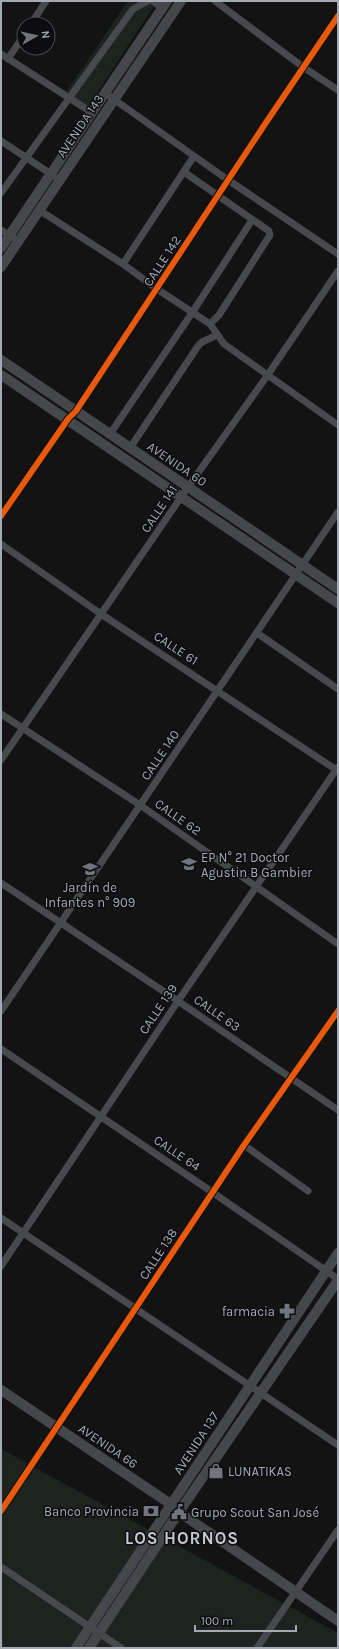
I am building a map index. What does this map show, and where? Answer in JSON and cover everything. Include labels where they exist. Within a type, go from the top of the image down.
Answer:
[{"type":"main road","name":"AVENIDA 143","points":[[1,267],[181,1]]},
{"type":"main road","name":"AVENIDA 143","points":[[1,248],[5,233],[50,173],[165,4]]},
{"type":"main road","name":"AVENIDA 60","points":[[1,360],[338,589]]},
{"type":"main road","name":"AVENIDA 60","points":[[1,375],[338,603]]},
{"type":"main road","name":"AVENIDA 137","points":[[76,1648],[95,1630],[173,1509],[250,1385],[338,1253]]},
{"type":"main road","name":"AVENIDA 137","points":[[173,1509],[262,1393],[338,1279]]},
{"type":"main road","name":"AVENIDA 66","points":[[1,1390],[56,1430],[338,1621]]},
{"type":"main road","name":"AVENIDA 66","points":[[1,1397],[56,1430]]},
{"type":"main road","name":"AVENIDA 137","points":[[89,1648],[95,1630]]},
{"type":"street","points":[[36,16],[46,1]]},
{"type":"street","points":[[1,193],[133,9],[148,1]]},
{"type":"street","points":[[153,1],[165,4]]},
{"type":"street","points":[[215,1],[303,67],[338,90]]},
{"type":"street","name":"CALLE 142","points":[[1,516],[68,419],[76,411],[338,16]]},
{"type":"street","points":[[8,59],[16,47]]},
{"type":"street","points":[[1,54],[91,112]]},
{"type":"street","points":[[105,93],[228,180],[338,254]]},
{"type":"street","points":[[1,141],[60,179]]},
{"type":"street","points":[[123,264],[194,156]]},
{"type":"street","points":[[184,172],[269,231],[270,235],[223,308],[210,324]]},
{"type":"street","points":[[39,210],[123,264],[157,290],[210,324],[224,344],[338,425]]},
{"type":"street","points":[[110,434],[192,313],[252,220]]},
{"type":"street","points":[[5,233],[18,242]]},
{"type":"street","name":"CALLE 141","points":[[1,760],[338,271]]},
{"type":"street","points":[[130,448],[198,346],[202,342],[217,335]]},
{"type":"street","name":"CALLE 140","points":[[1,1011],[338,512]]},
{"type":"street","name":"CALLE 61","points":[[1,544],[101,614],[337,770]]},
{"type":"street","points":[[257,633],[338,689]]},
{"type":"street","name":"CALLE 62","points":[[1,714],[140,806],[338,944]]},
{"type":"street","name":"CALLE 139","points":[[1,1266],[102,1117],[178,1001],[337,770]]},
{"type":"street","name":"CALLE 63","points":[[1,883],[338,1110]]},
{"type":"street","name":"CALLE 138","points":[[1,1511],[212,1192],[291,1079],[335,1021],[338,1012]]},
{"type":"street","name":"CALLE 64","points":[[1,1049],[338,1279]]},
{"type":"street","points":[[244,1145],[308,1191]]},
{"type":"street","points":[[1,1218],[338,1445]]},
{"type":"street","points":[[257,1648],[338,1530]]},
{"type":"street","points":[[1,1567],[121,1648]]},
{"type":"shaded area","points":[[128,1],[157,1],[88,107],[66,92]]},
{"type":"shaded area","points":[[1,1449],[338,1633],[338,1648],[2,1648]]},
{"type":"cycle path","points":[[1,516],[68,419],[76,411],[338,16]]},
{"type":"cycle path","points":[[1,1511],[244,1145],[338,1011]]},
{"type":"place","name":"EP N° 21 Doctor Agustin B Gambier","points":[[189,864]]},
{"type":"place","name":"Jardín de Infantes n° 909","points":[[90,869]]},
{"type":"place","name":"farmacia","points":[[287,1311]]},
{"type":"place","name":"LUNATIKAS","points":[[216,1471]]},
{"type":"place","name":"Banco Provincia","points":[[151,1511]]},
{"type":"place","name":"Grupo Scout San José","points":[[179,1512]]},
{"type":"district","name":"LOS HORNOS","points":[[182,1538]]}]
